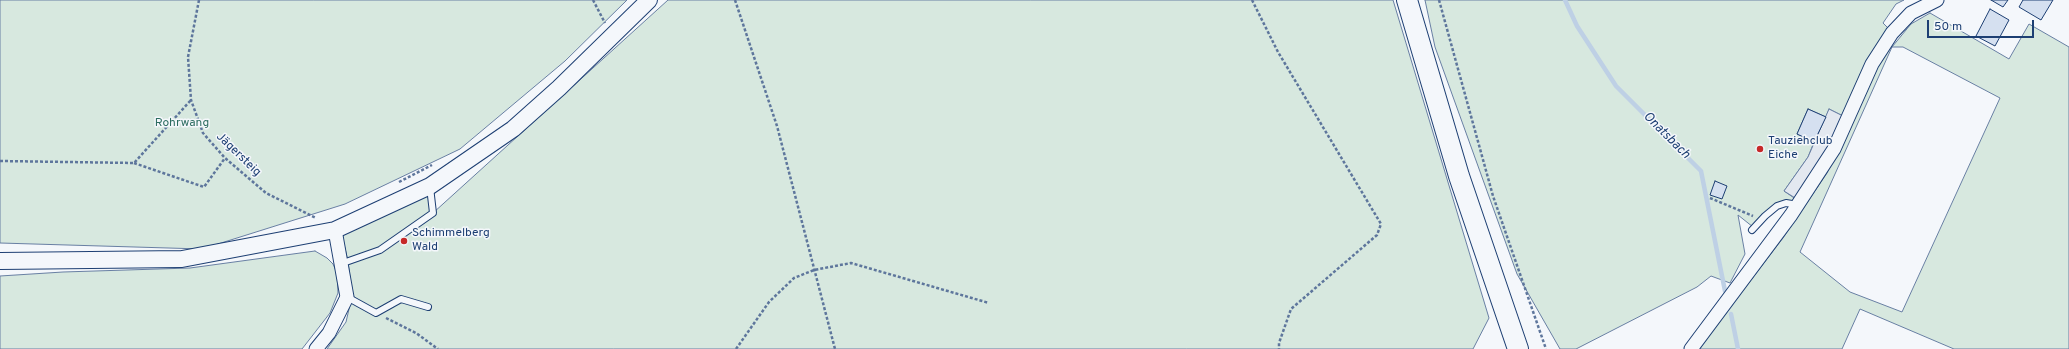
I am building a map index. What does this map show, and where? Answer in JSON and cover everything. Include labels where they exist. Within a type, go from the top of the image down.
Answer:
[{"type":"main road","points":[[1408,0],[1459,176],[1518,349]]},
{"type":"street","points":[[0,261],[182,259],[335,230],[430,186],[513,129],[559,88],[649,0]]},
{"type":"street","points":[[1691,349],[1798,205],[1834,149],[1872,64],[1892,33],[1910,13],[1937,0]]},
{"type":"street","points":[[316,349],[330,333],[347,297],[335,230]]},
{"type":"lane","points":[[342,263],[380,250],[433,213],[430,186]]},
{"type":"lane","points":[[1752,230],[1759,221],[1777,206],[1786,203],[1798,205]]},
{"type":"lane","points":[[347,297],[376,313],[400,299],[428,307]]},
{"type":"path","name":"Jägersteig","points":[[199,0],[188,57],[191,100],[203,133],[225,158],[266,193],[318,220]]},
{"type":"path","points":[[593,0],[606,26],[612,21]]},
{"type":"path","points":[[735,0],[777,126],[835,349]]},
{"type":"path","points":[[1252,0],[1278,52],[1381,224],[1377,235],[1291,309],[1279,343],[1280,349]]},
{"type":"path","points":[[1439,0],[1493,196],[1546,349]]},
{"type":"path","points":[[134,163],[191,100]]},
{"type":"path","points":[[0,161],[134,163],[204,187],[225,158]]},
{"type":"path","points":[[393,186],[433,164]]},
{"type":"path","points":[[1710,198],[1749,213],[1759,221]]},
{"type":"path","points":[[736,349],[769,302],[794,278],[814,270],[851,263],[989,303]]},
{"type":"path","points":[[376,313],[416,333],[438,349]]},
{"type":"green space","name":"Rohrwang","points":[[0,0],[627,0],[565,61],[460,149],[345,204],[202,249],[0,243]]},
{"type":"green space","points":[[668,0],[1393,0],[1489,318],[1473,349],[327,349],[346,322],[352,296],[348,261],[341,232],[431,191],[433,213]]},
{"type":"green space","points":[[1425,0],[1904,0],[1896,4],[1883,23],[1889,29],[1843,116],[1829,109],[1826,117],[1808,109],[1797,134],[1814,142],[1808,157],[1784,191],[1800,202],[1786,201],[1753,227],[1738,215],[1745,254],[1730,283],[1711,276],[1697,287],[1576,349],[1560,349],[1517,274],[1435,47]]},
{"type":"green space","points":[[1930,13],[2009,59],[2029,24],[2069,47],[2069,349],[1954,349],[1860,309],[1842,349],[1698,349],[1783,238],[1827,173],[1885,50],[1892,47],[1911,24]],"holes":[[[1892,47],[1903,47],[2000,98],[1902,312],[1850,292],[1800,252]]]},
{"type":"green space","points":[[315,251],[327,258],[333,264],[337,273],[338,293],[330,313],[302,349],[0,349],[0,276],[63,272],[190,268]]},
{"type":"shaded area","points":[[1829,109],[1843,116],[1800,201],[1784,191],[1808,157]]},
{"type":"building","points":[[1991,0],[2008,0],[2003,7]]},
{"type":"building","points":[[2023,0],[2053,0],[2041,20],[2019,7]]},
{"type":"building","points":[[1990,9],[2009,20],[1995,46],[1976,36]]},
{"type":"building","points":[[1808,109],[1826,117],[1814,142],[1797,134]]},
{"type":"building","points":[[1715,181],[1727,186],[1722,199],[1710,195]]},
{"type":"waterway","name":"Onatsbach","points":[[1565,0],[1577,26],[1616,86],[1701,171],[1725,291]]},
{"type":"waterway","name":"Onatsbach","points":[[1731,314],[1738,349]]},
{"type":"place","name":"Tauziehclub Eiche","points":[[1760,149]]},
{"type":"place","name":"Schimmelberg Wald","points":[[404,241]]}]
